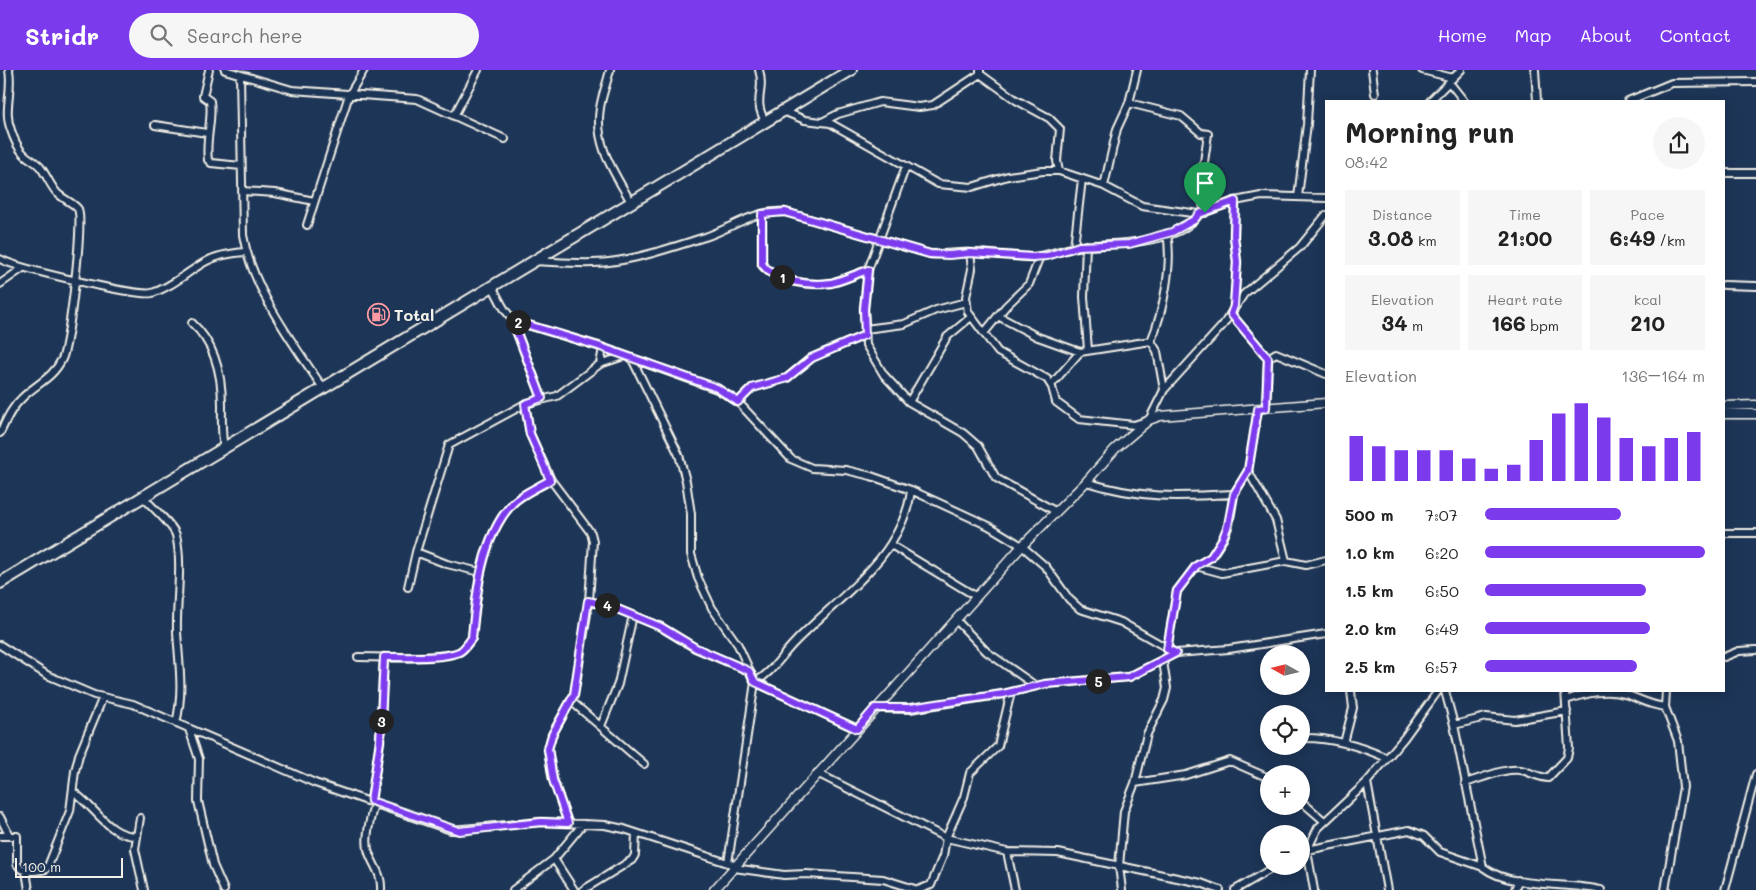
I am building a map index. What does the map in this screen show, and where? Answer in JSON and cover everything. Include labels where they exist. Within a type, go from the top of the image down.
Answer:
[{"type":"highway","points":[[0,584],[851,70]]},
{"type":"street","points":[[0,433],[11,411],[20,400],[52,376],[63,357],[72,315],[79,212],[76,207],[55,191],[40,167],[24,154],[10,129],[8,109],[9,70]]},
{"type":"street","points":[[209,70],[203,90],[203,96],[210,101],[207,133],[208,160],[211,163],[241,166]]},
{"type":"street","points":[[225,70],[286,89],[349,96],[417,99],[505,139]]},
{"type":"street","points":[[307,225],[349,96],[364,70]]},
{"type":"street","points":[[454,116],[478,70]]},
{"type":"street","points":[[610,70],[600,108],[601,143],[607,160],[631,202]]},
{"type":"street","points":[[759,70],[762,80],[758,104],[765,122]]},
{"type":"street","points":[[1104,186],[1118,129],[1129,103],[1137,70]]},
{"type":"street","points":[[1298,197],[1307,124],[1310,70]]},
{"type":"street","points":[[1372,70],[1375,94]]},
{"type":"street","points":[[1422,70],[1451,80],[1463,100]]},
{"type":"street","points":[[1431,100],[1461,70]]},
{"type":"street","points":[[1535,70],[1537,100]]},
{"type":"street","points":[[824,121],[838,114],[880,102],[919,107],[933,104],[980,72],[1020,103],[1049,118],[1060,129],[1057,161],[1059,171]]},
{"type":"street","points":[[240,75],[243,235],[246,252],[284,330],[323,388]]},
{"type":"street","points":[[1630,100],[1672,83],[1756,82]]},
{"type":"street","points":[[1129,103],[1181,116],[1201,133],[1208,134],[1200,190],[1202,213]]},
{"type":"street","points":[[783,111],[805,120],[824,121],[938,184],[972,187],[1008,176],[1043,171],[1059,171],[1104,186],[1142,206],[1156,210],[1202,213]]},
{"type":"street","points":[[156,125],[207,133]]},
{"type":"street","points":[[906,166],[868,270],[864,309],[866,346],[884,375],[909,402],[963,433],[978,446],[996,478],[1055,511]]},
{"type":"street","points":[[1725,173],[1756,173]]},
{"type":"street","points":[[1074,247],[1082,179]]},
{"type":"street","points":[[242,191],[275,193],[314,201]]},
{"type":"street","points":[[534,261],[594,263],[619,261],[705,237],[742,219],[762,214],[785,212],[930,254],[970,253],[1040,256],[1086,245],[1129,244],[1167,234],[1184,227],[1202,213],[1235,201],[1261,196],[1325,198]]},
{"type":"street","points":[[714,890],[733,866],[1022,546],[1086,482],[1115,449],[1149,420],[1164,390],[1231,314],[1234,306],[1237,262],[1234,236],[1235,201]]},
{"type":"street","points":[[762,214],[762,264],[780,277],[795,281],[831,283],[868,270]]},
{"type":"street","points":[[1234,306],[1256,281],[1300,247],[1325,216]]},
{"type":"street","points":[[1164,390],[1158,358],[1151,341],[1165,287],[1169,244],[1167,234]]},
{"type":"street","points":[[1086,245],[1084,297],[1088,350]]},
{"type":"street","points":[[0,259],[23,268],[143,295],[163,289],[206,261],[231,253],[246,252]]},
{"type":"street","points":[[970,253],[972,269],[966,302],[972,317],[998,352],[1047,379],[1051,385],[1056,402],[1079,419],[1134,425],[1160,416],[1325,403]]},
{"type":"street","points":[[984,333],[1030,284],[1040,256]]},
{"type":"street","points":[[0,284],[23,268]]},
{"type":"street","points":[[1725,285],[1756,286]]},
{"type":"street","points":[[492,286],[512,320],[542,398]]},
{"type":"street","points":[[738,402],[752,388],[787,378],[812,358],[865,332],[904,324],[936,310],[966,302]]},
{"type":"street","points":[[1167,649],[1177,591],[1196,566],[1211,557],[1223,538],[1228,525],[1234,494],[1248,471],[1262,409],[1268,358],[1231,314]]},
{"type":"street","points":[[998,316],[1038,337],[1080,352],[1146,344],[1151,341]]},
{"type":"street","points":[[909,402],[947,337],[972,317]]},
{"type":"street","points":[[512,320],[603,348],[717,388],[738,402],[790,460],[801,465],[846,470],[911,490],[989,526],[1022,546],[1046,568],[1073,604],[1088,612],[1121,622],[1176,653]]},
{"type":"street","points":[[192,323],[205,335],[217,366],[222,390],[221,435],[224,448]]},
{"type":"street","points":[[600,364],[603,348]]},
{"type":"street","points":[[1051,385],[1080,352]]},
{"type":"street","points":[[1268,358],[1276,353],[1316,368],[1325,373]]},
{"type":"street","points":[[408,587],[416,552],[449,445],[525,404],[542,398],[557,396],[600,364],[624,356]]},
{"type":"street","points":[[632,359],[679,455],[686,481],[691,514],[691,554],[698,578],[712,608],[738,645],[755,682],[733,866]]},
{"type":"street","points":[[525,404],[530,434],[550,480],[591,533],[593,552],[588,601],[571,701],[552,735],[548,749],[553,780],[568,823]]},
{"type":"street","points":[[1725,406],[1756,405]]},
{"type":"street","points":[[1725,414],[1756,414]]},
{"type":"street","points":[[1248,471],[1276,520],[1286,561]]},
{"type":"street","points":[[358,658],[428,656],[459,652],[466,647],[472,638],[480,572],[498,524],[513,503],[550,480]]},
{"type":"street","points":[[1086,482],[1122,493],[1157,496],[1234,494]]},
{"type":"street","points":[[755,682],[765,677],[794,643],[891,545],[902,523],[911,490]]},
{"type":"street","points":[[144,497],[175,533],[178,550],[177,632],[182,684],[181,703],[176,724]]},
{"type":"street","points":[[1725,533],[1756,533]]},
{"type":"street","points":[[891,545],[977,597]]},
{"type":"street","points":[[416,552],[447,564],[480,572]]},
{"type":"street","points":[[1196,566],[1222,573],[1286,561],[1306,565],[1325,560]]},
{"type":"street","points":[[588,601],[610,606],[661,627],[696,648],[749,671]]},
{"type":"street","points":[[601,726],[618,684],[633,615]]},
{"type":"street","points":[[956,620],[987,652],[1036,686]]},
{"type":"street","points":[[875,708],[910,708],[1011,692],[1036,686],[1129,677],[1176,653],[1229,649],[1325,634]]},
{"type":"street","points":[[0,645],[47,675],[103,697],[133,704],[315,783],[459,831],[541,822],[604,825],[636,833],[733,866],[784,876],[806,874],[883,879],[918,890],[931,885],[942,856],[946,838],[964,798],[970,773],[998,746],[1011,692]]},
{"type":"street","points":[[1725,657],[1739,651],[1756,650]]},
{"type":"street","points":[[381,890],[380,872],[368,853],[368,834],[380,741],[384,657]]},
{"type":"street","points":[[1122,890],[1119,866],[1124,811],[1135,783],[1147,734],[1164,700],[1166,688],[1163,661]]},
{"type":"street","points":[[755,682],[857,729]]},
{"type":"street","points":[[1344,744],[1353,708],[1351,692]]},
{"type":"street","points":[[1310,842],[1323,820],[1367,782],[1437,692]]},
{"type":"street","points":[[1445,692],[1454,725],[1483,867]]},
{"type":"street","points":[[1465,783],[1502,771],[1524,771],[1536,777],[1548,778],[1568,758],[1565,692]]},
{"type":"street","points":[[1566,700],[1597,692]]},
{"type":"street","points":[[1608,692],[1627,695],[1646,705],[1665,708]]},
{"type":"street","points":[[1665,890],[1683,787],[1678,741],[1665,708],[1666,692]]},
{"type":"street","points":[[0,836],[18,836],[18,868],[26,871],[42,870],[48,866],[70,811],[79,755],[103,697]]},
{"type":"street","points":[[571,701],[644,764]]},
{"type":"street","points":[[1454,725],[1486,717],[1515,720],[1567,711]]},
{"type":"street","points":[[189,729],[199,760],[198,801],[213,865],[224,890]]},
{"type":"street","points":[[1310,738],[1323,739],[1344,744],[1387,758]]},
{"type":"street","points":[[1135,783],[1186,775],[1230,761],[1260,774]]},
{"type":"street","points":[[817,773],[946,838],[1007,852],[1058,853],[1200,883],[1220,890]]},
{"type":"street","points":[[1725,890],[1753,796],[1756,774]]},
{"type":"street","points":[[1367,782],[1379,836],[1387,890]]},
{"type":"street","points":[[73,792],[87,801],[114,831],[126,836],[136,836]]},
{"type":"street","points":[[1310,809],[1323,820]]},
{"type":"street","points":[[0,816],[9,835]]},
{"type":"street","points":[[140,818],[135,849],[144,890]]},
{"type":"street","points":[[513,890],[554,859],[583,824]]},
{"type":"street","points":[[1310,851],[1410,830],[1424,836],[1440,852],[1483,867],[1488,871],[1518,880],[1601,890]]},
{"type":"street","points":[[583,890],[632,860],[635,854],[636,833]]},
{"type":"street","points":[[1007,852],[1015,890]]},
{"type":"street","points":[[554,859],[574,890]]},
{"type":"street","points":[[26,871],[29,890]]},
{"type":"street","points":[[1235,890],[1261,875]]},
{"type":"street","points":[[1310,875],[1314,890]]},
{"type":"street","points":[[1515,890],[1518,880]]},
{"type":"street","points":[[216,890],[220,883]]},
{"type":"place","name":"Total","points":[[378,314]]},
{"type":"route","points":[[1235,201],[1234,236],[1237,262],[1234,306],[1231,314],[1265,352],[1268,358],[1266,408],[1258,409],[1248,471],[1234,494],[1228,525],[1223,538],[1211,557],[1196,566],[1177,591],[1167,649],[1176,653],[1137,675],[1129,677],[1045,684],[1003,694],[910,708],[875,708],[857,729],[755,682],[749,671],[696,648],[661,627],[610,606],[588,601],[574,695],[552,735],[548,749],[553,780],[568,823],[541,822],[459,831],[451,830],[435,822],[371,801],[380,741],[384,657],[428,656],[459,652],[466,647],[472,638],[480,572],[498,524],[513,503],[550,480],[530,434],[525,404],[542,398],[512,320],[598,346],[717,388],[738,402],[752,388],[787,378],[812,358],[865,335],[864,309],[868,270],[831,283],[795,281],[780,277],[762,264],[762,214],[775,211],[785,212],[930,254],[945,256],[970,253],[1032,257],[1047,256],[1065,249],[1086,245],[1129,244],[1172,232],[1184,227],[1199,214],[1205,213],[1235,201]]}]
